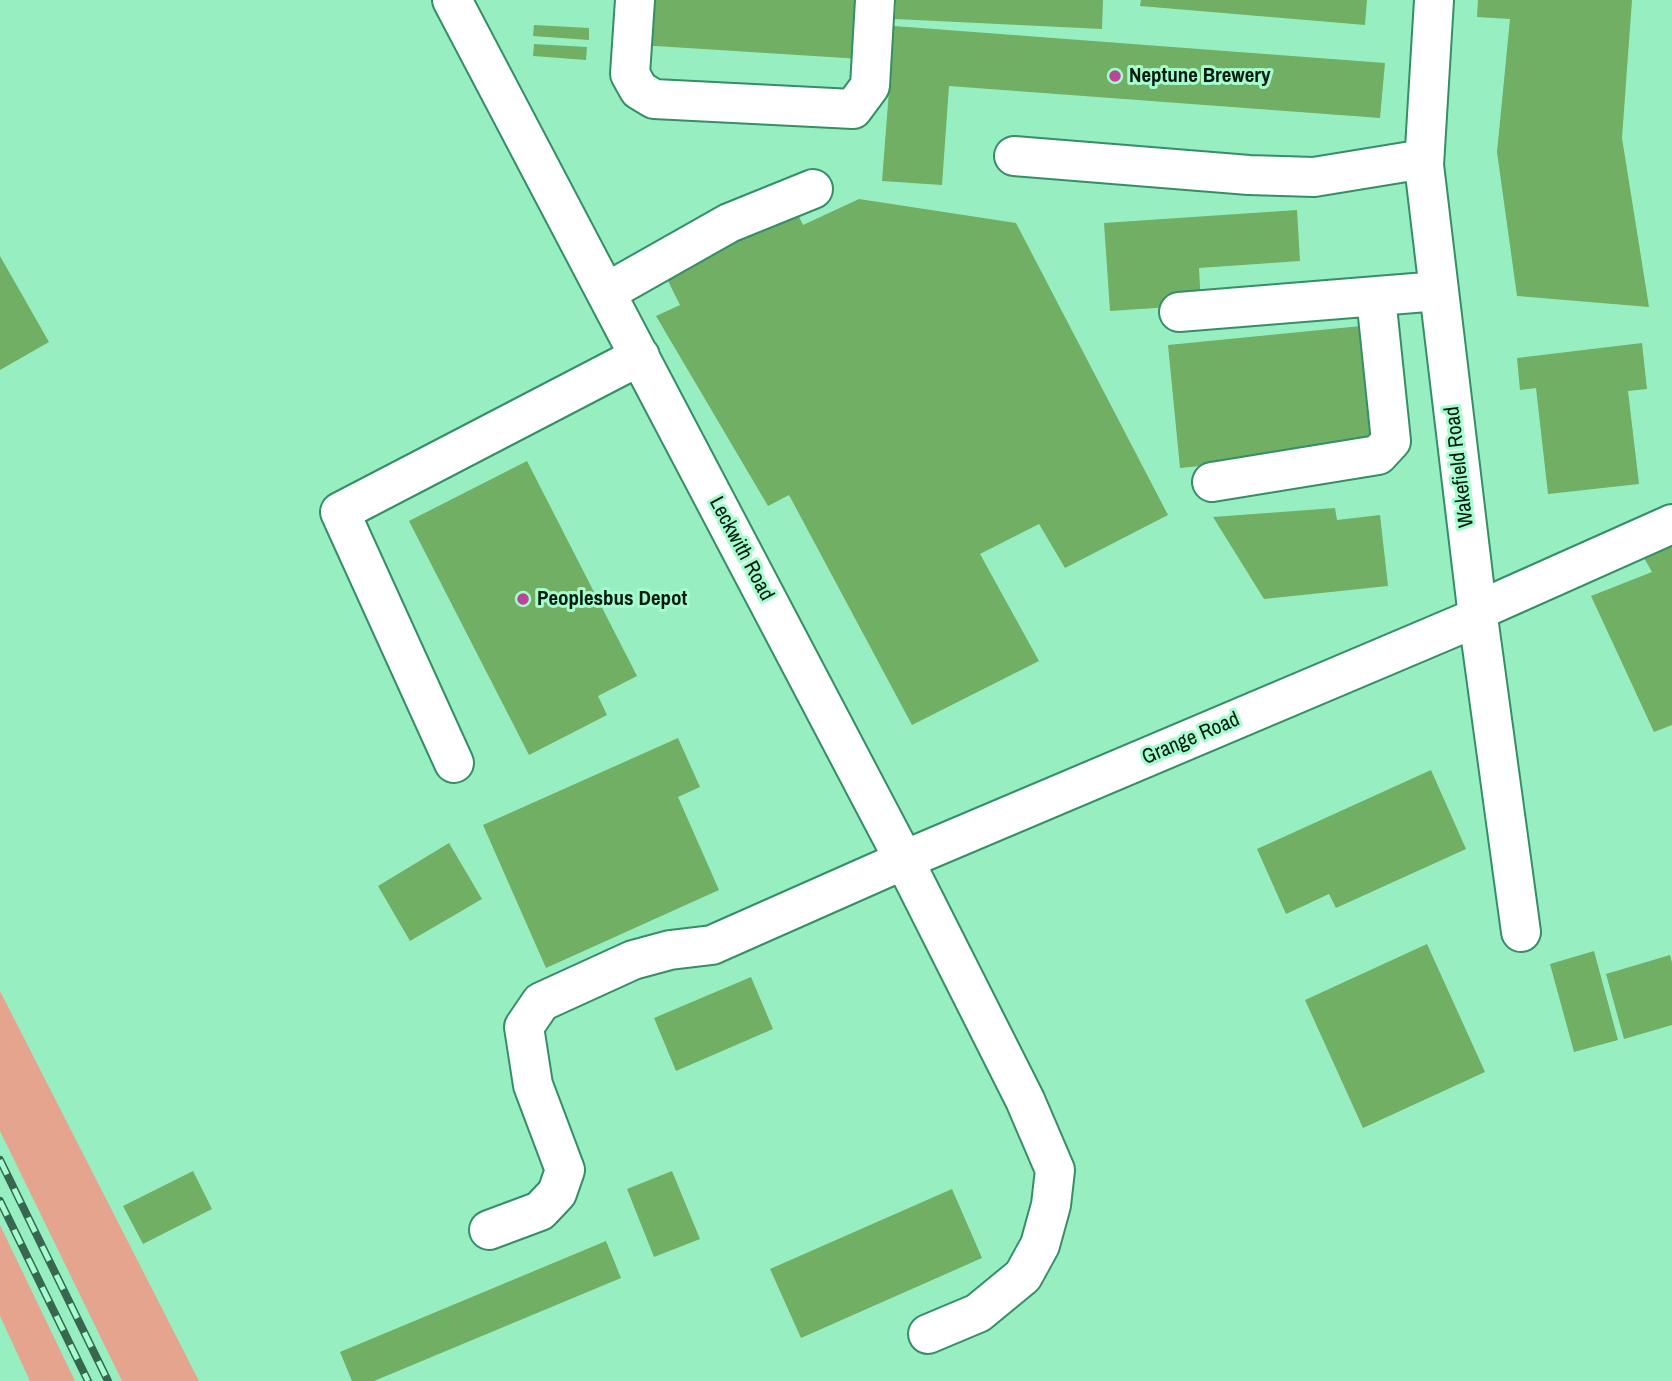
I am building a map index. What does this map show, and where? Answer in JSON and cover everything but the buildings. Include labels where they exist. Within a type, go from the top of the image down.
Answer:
[{"type":"street","name":"Leckwith Road","points":[[452,0],[904,860],[1025,1100],[1055,1170],[1051,1205],[1040,1245],[1023,1276],[978,1313],[928,1334]]},
{"type":"street","points":[[635,0],[631,74],[639,90],[654,99],[853,108],[870,86],[875,0]]},
{"type":"street","name":"Wakefield Road","points":[[1434,0],[1424,159],[1478,614],[1521,932]]},
{"type":"street","points":[[1014,156],[1314,177],[1424,159]]},
{"type":"street","points":[[607,292],[729,223],[813,189]]},
{"type":"street","points":[[1179,312],[1439,291]]},
{"type":"street","points":[[1212,482],[1378,455],[1391,441],[1376,297]]},
{"type":"street","points":[[454,763],[340,512],[640,356]]},
{"type":"street","name":"Grange Road","points":[[489,1230],[540,1211],[557,1193],[565,1170],[533,1085],[524,1027],[541,1002],[633,960],[670,950],[712,945],[1478,614],[1672,524]]},
{"type":"shaded area","points":[[0,991],[199,1381],[122,1381],[0,1131]]},
{"type":"shaded area","points":[[0,1225],[75,1381],[30,1381],[0,1316]]},
{"type":"railway","points":[[0,1160],[108,1381]]},
{"type":"railway","points":[[0,1201],[88,1381]]},
{"type":"place","name":"Neptune Brewery","points":[[1115,76]]},
{"type":"place","name":"Peoplesbus Depot","points":[[523,599]]}]
